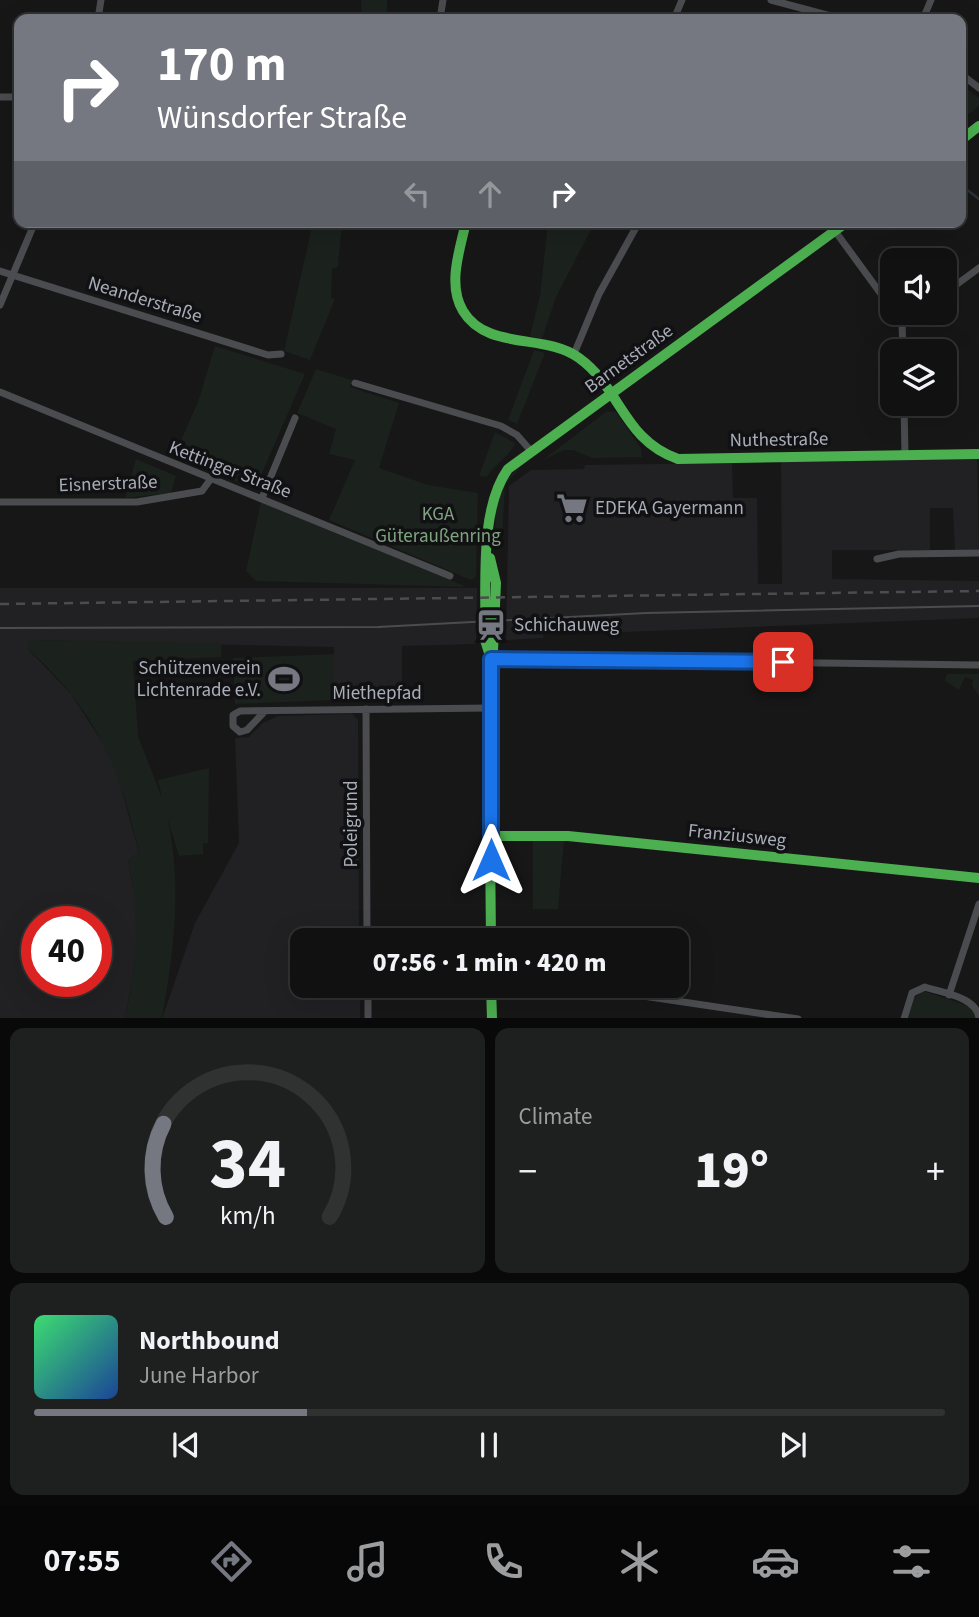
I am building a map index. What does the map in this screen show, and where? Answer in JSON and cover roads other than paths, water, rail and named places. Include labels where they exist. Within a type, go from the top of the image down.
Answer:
[{"type":"street","points":[[771,0],[823,14]]},
{"type":"street","points":[[0,305],[32,228]]},
{"type":"street","points":[[465,228],[456,277],[458,299],[466,315],[490,332],[574,354],[599,295],[636,228]]},
{"type":"street","name":"Barnetstraße","points":[[491,659],[495,648],[496,583],[490,558],[490,506],[495,489],[508,469],[839,228]]},
{"type":"street","points":[[835,231],[880,292]]},
{"type":"street","points":[[957,284],[979,268]]},
{"type":"street","name":"Neanderstraße","points":[[0,271],[268,355],[281,354]]},
{"type":"street","name":"Nuthestraße","points":[[574,354],[591,369],[638,434],[652,449],[666,457],[979,454]]},
{"type":"street","points":[[355,383],[501,426],[517,435],[531,451]]},
{"type":"street","name":"Kettinger Straße","points":[[0,392],[450,576]]},
{"type":"street","points":[[904,416],[905,456]]},
{"type":"street","points":[[262,498],[295,418]]},
{"type":"street","name":"Eisnerstraße","points":[[0,502],[146,501],[202,491],[210,480]]},
{"type":"street","points":[[877,559],[899,554],[979,553]]},
{"type":"street","points":[[491,928],[491,659],[979,665]]},
{"type":"street","name":"Poleigrund","points":[[366,709],[368,928]]},
{"type":"street","name":"Miethepfad","points":[[265,711],[490,709]]},
{"type":"street","name":"Franziusweg","points":[[490,836],[568,836],[979,878]]},
{"type":"street","points":[[949,995],[979,904]]},
{"type":"street","points":[[904,1018],[915,989],[925,987],[972,1003],[979,1018]]},
{"type":"street","points":[[368,998],[368,1018]]},
{"type":"street","points":[[491,998],[492,1018]]},
{"type":"street","points":[[659,998],[797,1018]]},
{"type":"waterway","points":[[966,189],[979,199]]},
{"type":"tram line","points":[[0,628],[378,627],[646,613],[979,606]]},
{"type":"railway","points":[[0,604],[979,591]]},
{"type":"place","name":"EDEKA Gayermann","points":[[572,508]]},
{"type":"place","name":"Schichauweg","points":[[491,625]]},
{"type":"place","name":"Schützenverein Lichtenrade e.V.","points":[[284,679]]},
{"type":"park label","name":"KGA Güteraußenring","points":[[438,525]]}]
